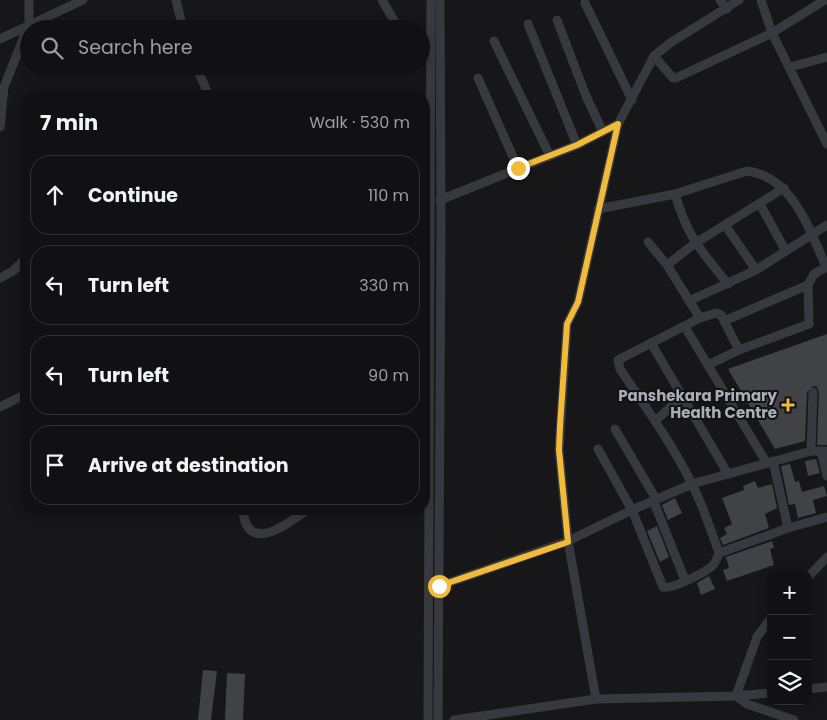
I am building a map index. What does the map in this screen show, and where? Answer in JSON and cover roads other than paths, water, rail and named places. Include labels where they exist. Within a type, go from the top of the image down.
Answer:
[{"type":"street","points":[[29,0],[29,20]]},
{"type":"street","points":[[59,0],[63,9]]},
{"type":"street","points":[[38,20],[84,0]]},
{"type":"street","points":[[176,0],[181,20]]},
{"type":"street","points":[[382,0],[394,20]]},
{"type":"street","points":[[428,20],[430,0]]},
{"type":"street","points":[[438,720],[440,0]]},
{"type":"street","points":[[720,0],[727,9]]},
{"type":"street","points":[[596,699],[568,542],[559,450],[567,324],[578,302],[618,124],[654,56],[670,43],[739,0]]},
{"type":"street","points":[[760,0],[772,33],[827,144]]},
{"type":"street","points":[[654,56],[676,78],[772,33],[825,0]]},
{"type":"street","points":[[585,3],[632,100]]},
{"type":"street","points":[[557,20],[602,132]]},
{"type":"street","points":[[528,24],[577,145]]},
{"type":"street","points":[[0,39],[20,29]]},
{"type":"street","points":[[494,41],[550,156]]},
{"type":"street","points":[[0,127],[4,87],[20,47]]},
{"type":"street","points":[[790,67],[827,57]]},
{"type":"street","points":[[200,75],[206,90]]},
{"type":"street","points":[[426,75],[426,90]]},
{"type":"street","points":[[478,78],[518,168]]},
{"type":"street","points":[[440,200],[577,145],[618,124]]},
{"type":"street","points":[[598,209],[675,194],[747,171],[772,178],[784,188],[812,235],[826,267],[814,274],[808,284],[809,324],[739,350],[708,365]]},
{"type":"street","points":[[667,265],[694,244],[784,188]]},
{"type":"street","points":[[675,194],[685,226],[694,244],[728,284]]},
{"type":"street","points":[[760,204],[785,250]]},
{"type":"street","points":[[725,225],[756,270]]},
{"type":"street","points":[[689,301],[756,270],[827,225]]},
{"type":"street","points":[[648,242],[667,265],[700,318]]},
{"type":"street","points":[[0,278],[13,271],[20,264]]},
{"type":"street","points":[[724,321],[808,284]]},
{"type":"street","points":[[598,450],[632,510],[660,583],[667,588],[704,572],[714,564],[719,552],[692,484],[618,363],[619,358],[700,318],[719,313],[739,350]]},
{"type":"street","points":[[685,326],[770,462],[788,528]]},
{"type":"street","points":[[651,343],[728,474]]},
{"type":"street","points":[[811,451],[813,392]]},
{"type":"street","points":[[0,407],[20,397]]},
{"type":"street","points":[[655,421],[682,397]]},
{"type":"street","points":[[614,429],[654,500],[685,580]]},
{"type":"street","points":[[439,586],[568,542],[632,510],[692,484],[811,451],[824,451],[827,476]]},
{"type":"street","points":[[244,515],[248,528],[253,533],[265,534],[272,532],[299,515]]},
{"type":"street","points":[[427,515],[428,720]]},
{"type":"street","points":[[719,552],[788,528],[827,517]]},
{"type":"street","points":[[812,573],[827,557]]},
{"type":"street","points":[[736,696],[757,638],[767,624]]},
{"type":"street","points":[[812,689],[827,687]]},
{"type":"street","points":[[454,720],[596,699],[736,696],[767,693]]},
{"type":"street","points":[[736,696],[747,704],[794,720]]},
{"type":"place","name":"Panshekara Primary Health Centre","points":[[788,405]]}]
